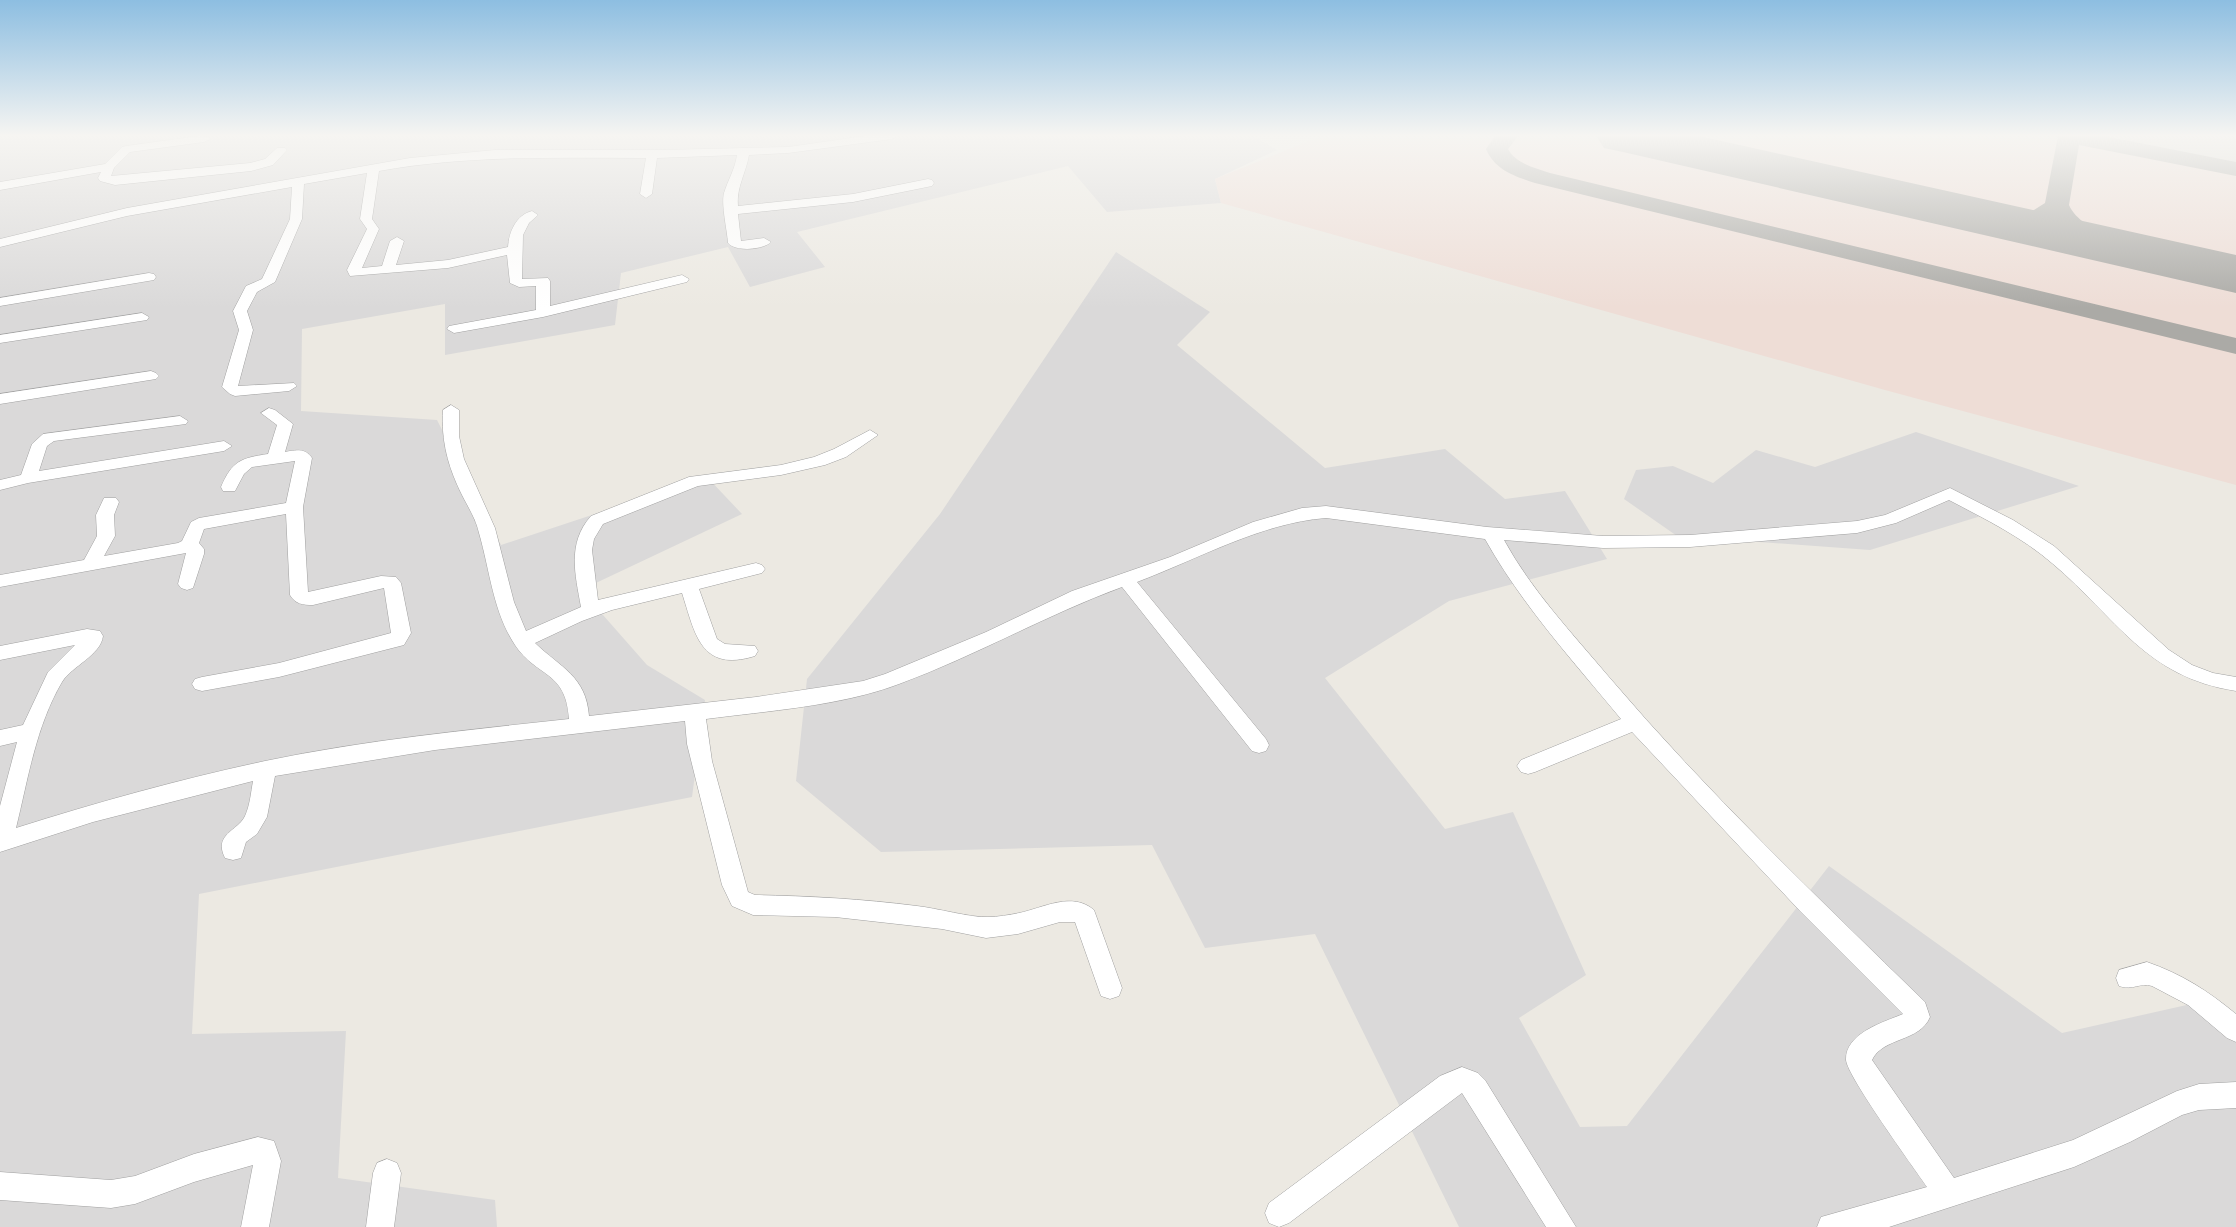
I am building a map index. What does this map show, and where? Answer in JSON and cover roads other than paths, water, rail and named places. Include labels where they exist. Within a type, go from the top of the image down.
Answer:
[{"type":"street","points":[[0,243],[118,213],[229,193]]},
{"type":"street","points":[[289,386],[235,391],[230,387],[246,330],[240,311],[251,289],[268,282],[296,219],[297,193]]},
{"type":"street","points":[[370,193],[366,219],[373,229],[354,272],[361,274],[465,261],[513,250]]},
{"type":"street","points":[[731,193],[730,211],[736,245],[764,242]]},
{"type":"street","points":[[730,211],[852,198],[876,193]]},
{"type":"street","points":[[532,215],[522,221],[513,250],[516,260],[515,280],[519,282],[543,281],[544,312]]},
{"type":"street","points":[[388,270],[396,241]]},
{"type":"street","points":[[1,304],[149,277]]},
{"type":"street","points":[[454,328],[539,316],[544,312],[682,279]]},
{"type":"street","points":[[0,339],[142,317]]},
{"type":"street","points":[[0,399],[151,376]]},
{"type":"street","points":[[451,410],[450,440],[457,468],[487,529],[503,593],[522,641],[538,659],[568,682],[574,690],[580,725]]},
{"type":"street","points":[[269,413],[285,424],[275,458]]},
{"type":"street","points":[[28,478],[40,444],[49,438],[180,422]]},
{"type":"street","points":[[591,610],[583,564],[583,546],[586,532],[597,520],[695,481],[781,470],[819,461],[840,453],[870,435]]},
{"type":"street","points":[[0,485],[28,478],[224,446]]},
{"type":"street","points":[[202,684],[329,659],[392,642],[400,637],[390,581],[313,599],[302,598],[299,595],[294,507],[304,458],[300,455],[275,458],[242,466],[236,471],[229,487]]},
{"type":"street","points":[[1,842],[102,811],[266,769],[435,742],[695,712],[838,693],[892,679],[993,637],[1079,596],[1259,526],[1302,514],[1326,512],[1491,533],[1603,542],[1690,541],[1754,537],[1857,526],[1890,520],[1950,493],[2042,546],[2060,560],[2115,613],[2184,669],[2205,679],[2223,684],[2236,684]]},
{"type":"street","points":[[91,564],[106,536],[105,515],[110,502]]},
{"type":"street","points":[[189,546],[197,526],[205,522],[294,507]]},
{"type":"street","points":[[1491,533],[1511,569],[1548,618],[1635,722],[1808,904],[1916,1010],[1918,1017],[1915,1021],[1867,1044],[1860,1052],[1859,1060],[1866,1074],[1948,1193]]},
{"type":"street","points":[[0,581],[189,546],[195,549],[187,584]]},
{"type":"street","points":[[522,641],[591,610],[756,569]]},
{"type":"street","points":[[1125,579],[1259,745]]},
{"type":"street","points":[[689,585],[706,639],[710,645],[718,650],[729,653],[748,651]]},
{"type":"street","points":[[0,653],[93,636],[90,642],[55,677],[32,731],[1,842]]},
{"type":"street","points":[[695,712],[697,744],[701,761],[733,885],[740,899],[753,905],[835,907],[942,919],[986,928],[1018,924],[1060,912],[1080,912],[1086,917],[1110,988]]},
{"type":"street","points":[[1528,766],[1635,722]]},
{"type":"street","points":[[0,738],[32,731]]},
{"type":"street","points":[[234,851],[234,839],[249,828],[256,818],[266,769]]},
{"type":"street","points":[[2128,978],[2147,973],[2159,976],[2197,997],[2236,1030]]},
{"type":"street","points":[[1279,1213],[1449,1085],[1462,1080],[1469,1082],[1476,1089],[1562,1227]]},
{"type":"street","points":[[1831,1227],[1880,1216],[2074,1153],[2121,1133],[2177,1104],[2199,1097],[2236,1095]]},
{"type":"street","points":[[0,1186],[74,1193],[111,1194],[135,1190],[194,1168],[258,1150],[264,1151],[267,1161],[255,1227]]},
{"type":"street","points":[[380,1227],[387,1173]]}]
